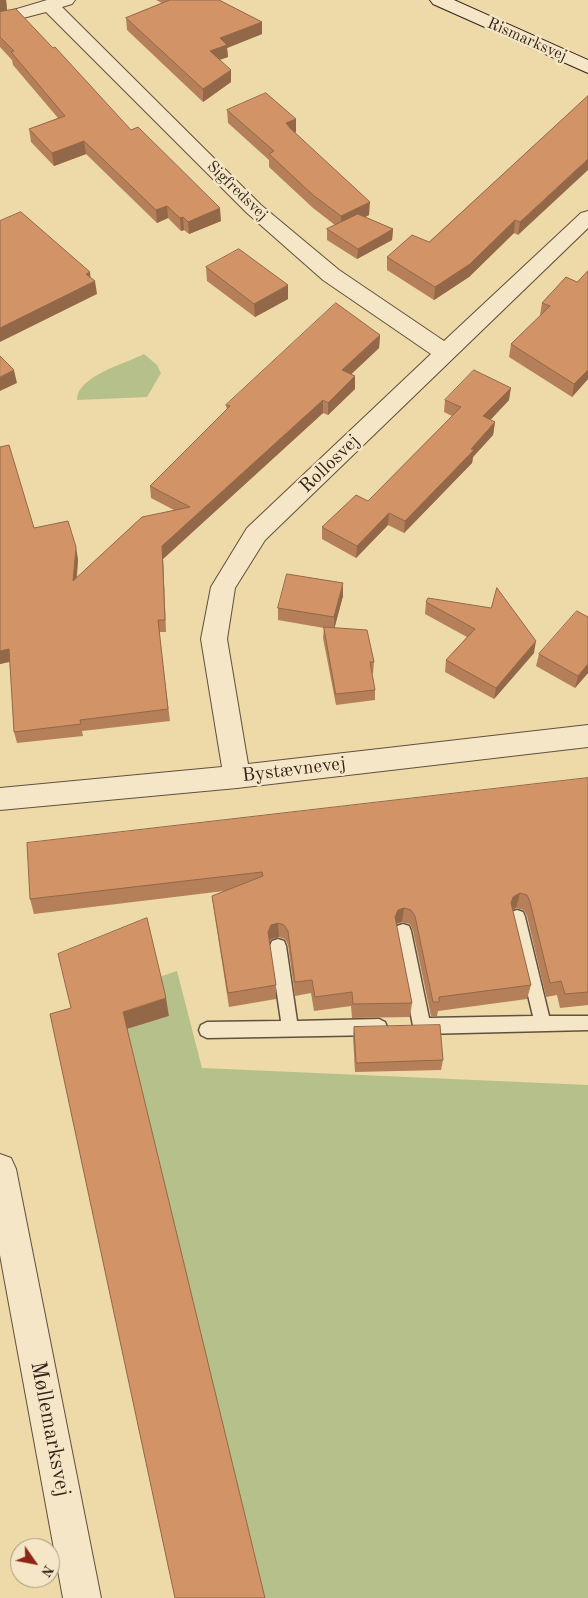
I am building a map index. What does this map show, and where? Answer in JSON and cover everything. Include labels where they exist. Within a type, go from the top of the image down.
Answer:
[{"type":"street","name":"Rismarksvej","points":[[438,0],[588,67]]},
{"type":"street","points":[[0,19],[57,3]]},
{"type":"street","name":"Sigfredsvej","points":[[57,3],[254,209],[331,275],[446,353]]},
{"type":"street","name":"Rollosvej","points":[[237,777],[214,639],[223,587],[256,534],[588,218]]},
{"type":"street","name":"Bystævnevej","points":[[0,799],[237,777],[588,736]]},
{"type":"street","name":"Møllemarksvej","points":[[0,1168],[9,1263],[82,1598]]},
{"type":"lane","points":[[516,917],[543,1024]]},
{"type":"lane","points":[[403,932],[422,1026]]},
{"type":"lane","points":[[278,946],[290,1028]]},
{"type":"lane","points":[[207,1030],[588,1023]]},
{"type":"green space","points":[[144,354],[157,365],[161,373],[147,397],[77,400],[79,392],[93,378]]},
{"type":"green space","points":[[177,971],[202,1068],[588,1085],[588,1598],[264,1598],[127,1029],[169,1016],[159,977]]},
{"type":"building","points":[[170,0],[219,0],[262,22],[220,38],[227,45],[210,51],[231,70],[203,89],[126,18]]},
{"type":"building","points":[[16,9],[53,48],[55,47],[131,130],[138,127],[220,208],[188,222],[183,217],[180,218],[167,206],[156,210],[84,141],[52,153],[29,129],[65,116],[11,52],[14,51],[0,37],[0,12]]},
{"type":"building","points":[[266,93],[296,119],[286,123],[291,129],[370,202],[341,216],[313,195],[269,154],[274,151],[227,110]]},
{"type":"building","points":[[588,96],[588,159],[520,222],[515,220],[470,264],[435,287],[387,257],[412,235],[429,242]]},
{"type":"building","points":[[21,212],[90,272],[86,274],[95,281],[0,328],[0,221]]},
{"type":"building","points":[[358,214],[393,229],[358,249],[327,229]]},
{"type":"building","points":[[239,249],[288,285],[254,304],[206,267]]},
{"type":"building","points":[[588,271],[588,370],[574,384],[511,344],[550,306],[542,303],[566,277],[577,282]]},
{"type":"building","points":[[336,303],[380,335],[342,370],[355,376],[328,403],[323,400],[162,546],[165,620],[158,620],[168,709],[80,720],[81,724],[14,732],[9,649],[0,651],[0,447],[9,445],[34,528],[68,521],[76,547],[73,581],[142,517],[190,507],[150,486],[230,406],[226,405]]},
{"type":"building","points":[[0,356],[14,370],[0,377]]},
{"type":"building","points":[[474,370],[511,388],[483,416],[495,422],[471,449],[474,450],[405,521],[389,513],[357,546],[322,527],[356,495],[368,501],[461,407],[445,400]]},
{"type":"building","points":[[287,574],[343,583],[334,617],[278,608]]},
{"type":"building","points":[[497,588],[536,641],[496,688],[446,660],[475,629],[426,602],[428,598],[491,608]]},
{"type":"building","points":[[577,611],[588,617],[588,664],[578,676],[539,654]]},
{"type":"building","points":[[324,627],[367,630],[374,662],[370,662],[375,690],[336,694]]},
{"type":"building","points":[[588,778],[588,992],[565,994],[561,981],[550,983],[530,902],[527,895],[520,893],[513,897],[511,903],[531,985],[439,997],[439,1002],[433,1002],[415,916],[411,910],[404,908],[398,910],[395,917],[412,1003],[353,1004],[352,992],[315,997],[312,980],[295,982],[288,931],[284,925],[278,923],[271,925],[268,932],[276,985],[228,993],[212,896],[263,876],[262,872],[30,899],[27,843]]},
{"type":"building","points":[[147,918],[166,998],[123,1012],[265,1598],[175,1598],[50,1014],[71,1008],[58,954]]},
{"type":"building","points":[[440,1025],[443,1060],[356,1063],[354,1027]]}]
